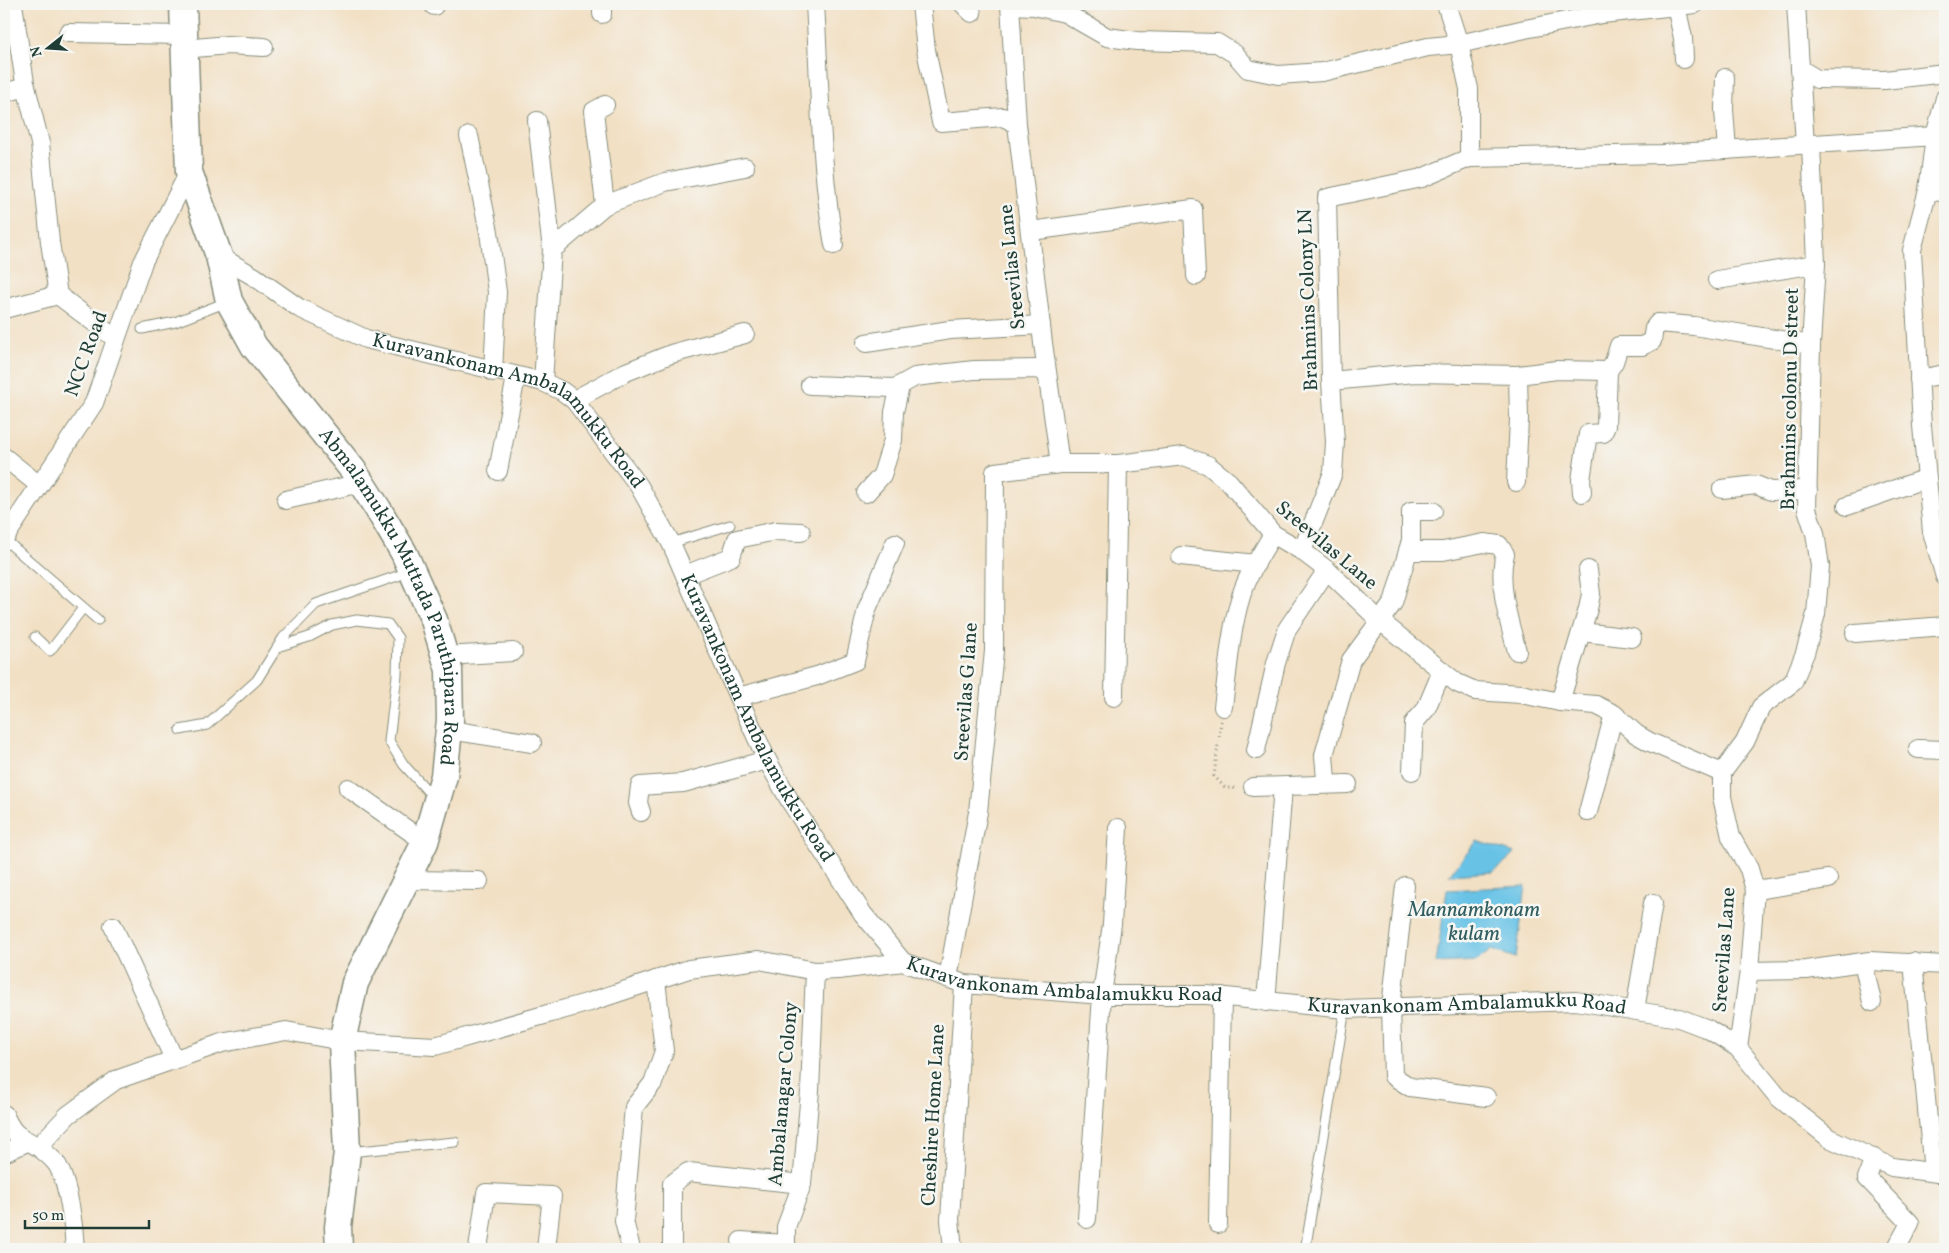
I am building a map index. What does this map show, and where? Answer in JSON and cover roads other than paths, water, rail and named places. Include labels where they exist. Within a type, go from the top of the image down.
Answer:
[{"type":"main road","points":[[184,4],[188,172]]},
{"type":"main road","name":"Abmalamukku Muttada Paruthipara Road","points":[[188,172],[219,256],[229,302],[254,346],[361,483],[404,553],[434,620],[449,670],[450,730],[444,776],[437,801],[425,842],[381,927],[355,983],[342,1041],[347,1152],[338,1227],[339,1249]]},
{"type":"street","points":[[13,4],[26,87],[40,143],[50,242],[58,295],[116,339]]},
{"type":"street","points":[[815,4],[827,208],[834,245]]},
{"type":"street","points":[[921,4],[926,50],[942,122],[1003,117],[1017,124]]},
{"type":"street","points":[[1446,4],[1459,44],[1469,89],[1469,158],[1663,154],[1935,136]]},
{"type":"street","points":[[1010,5],[1034,6],[1065,13],[1107,38],[1137,41],[1218,43],[1235,54],[1248,69],[1278,75],[1322,72],[1428,47],[1459,44],[1525,28],[1602,14],[1695,4]]},
{"type":"street","name":"Brahmins colonu D street","points":[[1722,774],[1745,742],[1761,707],[1793,682],[1805,653],[1816,614],[1820,566],[1815,533],[1807,509],[1811,345],[1816,264],[1796,4]]},
{"type":"street","name":"Sreevilas Lane","points":[[1010,5],[1017,124],[1047,375],[1060,464],[1118,464],[1184,456],[1208,466],[1230,482],[1272,534],[1302,551],[1327,570],[1379,620],[1457,683],[1475,691],[1521,694],[1560,702],[1596,705],[1614,714],[1636,734],[1650,742],[1722,774],[1722,797],[1730,837],[1749,869],[1755,890],[1749,971],[1738,1048]]},
{"type":"street","points":[[1676,6],[1683,38],[1684,59]]},
{"type":"street","points":[[68,33],[264,47]]},
{"type":"street","points":[[1800,69],[1817,79],[1885,80],[1945,73]]},
{"type":"street","points":[[1725,78],[1724,110],[1727,150]]},
{"type":"street","points":[[4,93],[26,87]]},
{"type":"street","points":[[1945,98],[1935,136],[1937,192],[1912,250],[1927,478],[1937,501],[1932,532],[1945,577]]},
{"type":"street","points":[[605,105],[594,111],[605,205]]},
{"type":"street","points":[[536,121],[552,250],[543,382]]},
{"type":"street","points":[[469,136],[489,232],[497,292],[493,372]]},
{"type":"street","name":"Brahmins Colony LN","points":[[1302,551],[1332,473],[1335,442],[1331,382],[1327,198],[1422,178],[1469,158]]},
{"type":"street","points":[[552,250],[605,205],[665,182],[745,168]]},
{"type":"street","name":"NCC Road","points":[[4,538],[94,403],[143,262],[188,172]]},
{"type":"street","points":[[1030,231],[1193,209],[1196,276]]},
{"type":"street","name":"Kuravankonam Ambalamukku Road","points":[[219,256],[255,277],[299,308],[366,339],[493,372],[543,382],[562,391],[574,400],[640,486],[671,543],[767,760],[790,801],[863,914],[903,962],[956,981],[1102,995],[1222,996],[1345,1009],[1576,1001],[1679,1018],[1708,1029],[1738,1048],[1778,1097],[1829,1138],[1892,1167],[1939,1173]]},
{"type":"street","points":[[1717,280],[1816,264]]},
{"type":"street","points":[[4,309],[58,295]]},
{"type":"street","points":[[1582,493],[1581,480],[1588,434],[1603,433],[1606,426],[1608,371],[1614,362],[1619,346],[1642,346],[1652,341],[1654,328],[1658,323],[1694,326],[1811,345]]},
{"type":"street","points":[[866,343],[950,330],[1041,325]]},
{"type":"street","points":[[574,400],[626,372],[671,354],[745,334]]},
{"type":"street","points":[[810,385],[896,388],[915,377],[974,370],[1040,369],[1047,375]]},
{"type":"street","points":[[1331,382],[1415,372],[1518,375],[1557,370],[1608,371]]},
{"type":"street","points":[[1919,378],[1945,374]]},
{"type":"street","points":[[1516,482],[1520,419],[1518,375]]},
{"type":"street","points":[[498,471],[516,377]]},
{"type":"street","points":[[866,493],[882,475],[885,466],[893,440],[894,412],[900,386]]},
{"type":"street","points":[[4,457],[39,485]]},
{"type":"street","name":"Sreevilas G lane","points":[[956,981],[978,812],[994,651],[995,472],[1060,464]]},
{"type":"street","points":[[1114,697],[1118,464]]},
{"type":"street","points":[[1847,506],[1927,478]]},
{"type":"street","points":[[286,500],[361,483]]},
{"type":"street","points":[[1722,489],[1756,485],[1771,491],[1808,490]]},
{"type":"street","points":[[1326,780],[1324,755],[1351,660],[1379,620],[1394,603],[1411,540],[1411,511],[1433,511]]},
{"type":"street","points":[[685,575],[732,557],[737,540],[776,531],[801,532]]},
{"type":"street","points":[[1223,707],[1235,620],[1242,595],[1272,534]]},
{"type":"street","points":[[738,697],[817,676],[855,661],[867,609],[894,543]]},
{"type":"street","points":[[1408,551],[1443,551],[1484,543],[1499,545],[1505,554],[1501,567],[1508,620],[1517,651]]},
{"type":"street","points":[[1181,556],[1256,564]]},
{"type":"street","points":[[1256,750],[1276,663],[1287,629],[1327,570]]},
{"type":"street","points":[[1560,702],[1582,632],[1591,594],[1588,570]]},
{"type":"street","points":[[1856,633],[1945,626]]},
{"type":"street","points":[[1582,632],[1632,638]]},
{"type":"street","points":[[445,656],[513,652]]},
{"type":"street","points":[[1412,771],[1414,724],[1426,709],[1442,671]]},
{"type":"street","points":[[1588,812],[1614,714]]},
{"type":"street","points":[[450,730],[532,744]]},
{"type":"street","points":[[1918,749],[1945,750]]},
{"type":"street","points":[[641,812],[638,803],[640,786],[684,783],[767,760]]},
{"type":"street","points":[[1253,787],[1348,784]]},
{"type":"street","points":[[1266,1002],[1283,787]]},
{"type":"street","points":[[348,788],[425,842]]},
{"type":"street","points":[[1087,1219],[1102,995],[1112,924],[1118,828]]},
{"type":"street","points":[[1755,890],[1828,879]]},
{"type":"street","points":[[407,880],[479,881]]},
{"type":"street","points":[[1405,886],[1391,1007],[1393,1076],[1410,1087],[1486,1097]]},
{"type":"street","points":[[1635,1010],[1653,903]]},
{"type":"street","points":[[113,926],[174,1060]]},
{"type":"street","points":[[4,1153],[33,1145],[68,1115],[116,1080],[222,1043],[286,1031],[342,1041],[435,1046],[590,1002],[689,969],[759,960],[814,971],[903,962]]},
{"type":"street","points":[[1749,971],[1806,970],[1863,962],[1913,962],[1945,965]]},
{"type":"street","points":[[1863,962],[1872,1002]]},
{"type":"street","points":[[1913,962],[1939,1173]]},
{"type":"street","name":"Ambalanagar Colony","points":[[786,1247],[786,1227],[802,1184],[810,1091],[814,971]]},
{"type":"street","points":[[631,1249],[624,1220],[634,1107],[653,1083],[664,1051],[656,980]]},
{"type":"street","name":"Cheshire Home Lane","points":[[953,1249],[950,1220],[956,981]]},
{"type":"street","points":[[1218,1224],[1222,996]]},
{"type":"street","points":[[4,1114],[18,1137],[33,1145],[58,1166],[66,1189],[74,1235],[74,1249]]},
{"type":"street","points":[[1874,1158],[1867,1178],[1910,1223],[1896,1249]]},
{"type":"street","points":[[672,1249],[672,1184],[688,1172],[802,1184]]},
{"type":"street","points":[[478,1249],[486,1193],[552,1196],[546,1249]]},
{"type":"street","points":[[741,1241],[786,1247]]},
{"type":"lane","points":[[142,329],[175,322],[229,302]]},
{"type":"lane","points":[[671,543],[730,525]]},
{"type":"lane","points":[[4,538],[98,620]]},
{"type":"lane","points":[[180,730],[206,725],[257,680],[283,638],[316,604],[412,571]]},
{"type":"lane","points":[[35,637],[50,651],[83,608]]},
{"type":"lane","points":[[277,647],[309,638],[332,625],[357,620],[388,624],[398,638],[397,675],[389,741],[404,765],[437,801]]},
{"type":"lane","points":[[1306,1245],[1345,1009]]},
{"type":"lane","points":[[347,1152],[455,1142]]},
{"type":"water","points":[[1477,841],[1515,853],[1494,872],[1449,875]]},
{"type":"water","name":"Mannamkonam kulam","points":[[1526,886],[1516,958],[1491,950],[1477,961],[1436,963],[1447,890]]}]
